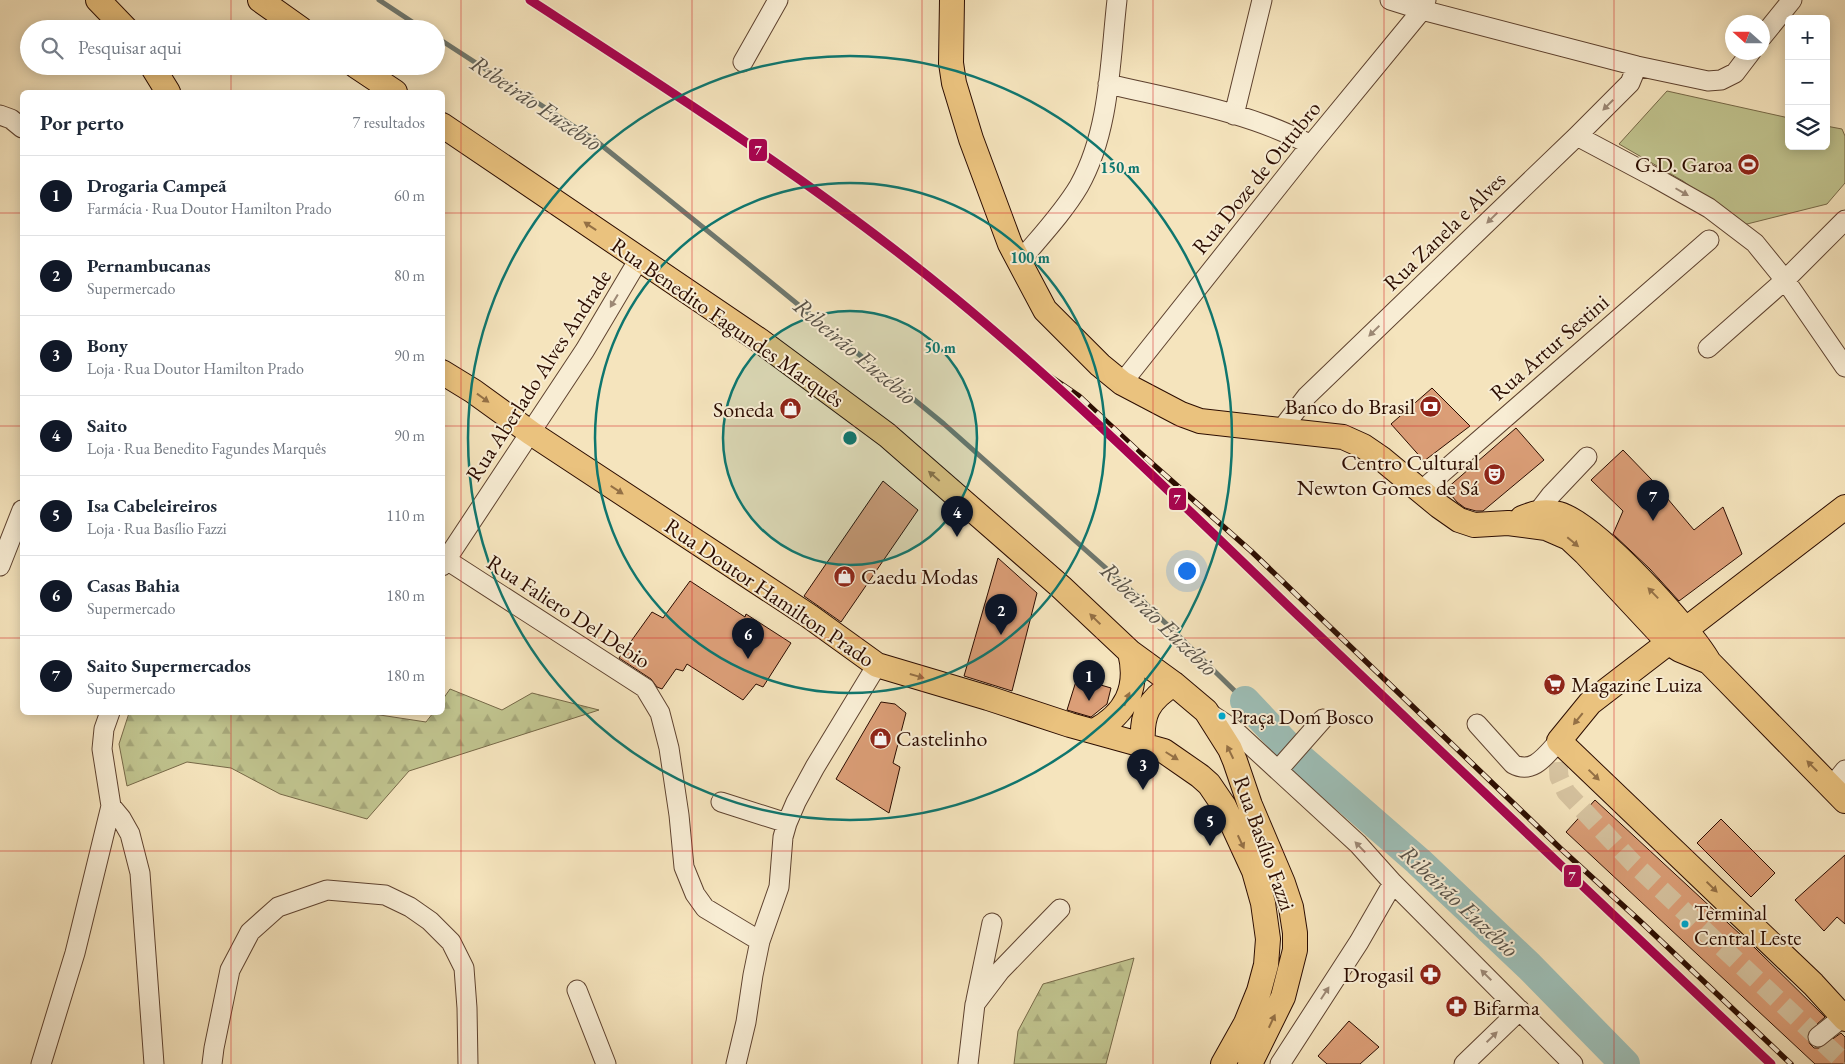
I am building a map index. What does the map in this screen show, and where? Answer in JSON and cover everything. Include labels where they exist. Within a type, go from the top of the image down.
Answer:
[{"type":"main road","points":[[98,0],[117,20]]},
{"type":"main road","points":[[260,0],[288,20]]},
{"type":"main road","points":[[952,0],[951,63],[954,83],[971,139],[1010,244],[1045,310],[1100,365],[1122,383],[1180,414],[1200,421],[1343,437],[1363,446],[1460,520],[1474,525],[1524,521],[1550,512],[1560,514],[1587,530],[1625,564],[1658,599],[1677,636]]},
{"type":"main road","points":[[158,75],[167,90]]},
{"type":"main road","points":[[370,75],[392,90]]},
{"type":"main road","name":"Rua Benedito Fagundes Marquês","points":[[445,127],[759,340],[887,436],[1061,587],[1130,652],[1174,684],[1206,711]]},
{"type":"main road","name":"Rua Doutor Hamilton Prado","points":[[445,374],[473,391],[531,433],[809,616],[877,665],[954,687],[1094,732],[1144,744],[1164,751],[1209,784]]},
{"type":"main road","points":[[1844,1017],[1813,984],[1558,752],[1590,703],[1845,506]]},
{"type":"main road","points":[[1677,636],[1695,640],[1709,662],[1841,786]]},
{"type":"main road","points":[[1094,732],[1110,721],[1124,707],[1129,696],[1134,672],[1130,652]]},
{"type":"main road","points":[[1144,744],[1144,717],[1149,705],[1157,696],[1174,684]]},
{"type":"main road","name":"Rua Basílio Fazzi","points":[[1206,711],[1230,749],[1235,761],[1250,805],[1283,883],[1291,907],[1295,933],[1295,950],[1283,997],[1250,1064]]},
{"type":"main road","name":"Rua Basílio Fazzi","points":[[1209,784],[1224,806],[1254,871],[1263,903],[1268,939],[1266,965],[1259,990],[1246,1023],[1223,1064]]},
{"type":"street","points":[[743,62],[778,0]]},
{"type":"street","points":[[1020,261],[1060,213],[1092,160],[1108,84],[1118,0]]},
{"type":"street","points":[[1234,115],[1262,0]]},
{"type":"street","points":[[1390,0],[1424,5],[1637,66],[1708,81],[1721,80],[1735,73],[1745,60]]},
{"type":"street","points":[[1770,27],[1792,0]]},
{"type":"street","name":"Rua Doze de Outubro","points":[[1122,383],[1424,5]]},
{"type":"street","name":"Rua Zanela e Alves","points":[[1281,430],[1307,396],[1630,83],[1637,66]]},
{"type":"street","points":[[1108,84],[1234,115],[1278,129],[1311,145]]},
{"type":"street","points":[[0,115],[12,119],[20,126]]},
{"type":"street","points":[[1577,136],[1708,208],[1755,243],[1785,280],[1845,367]]},
{"type":"street","points":[[1708,348],[1785,280],[1845,220]]},
{"type":"street","name":"Rua Artur Sestini","points":[[1421,491],[1709,240]]},
{"type":"street","name":"Rua Aberlado Alves Andrade","points":[[445,560],[531,433],[640,259]]},
{"type":"street","points":[[1524,521],[1587,457]]},
{"type":"street","points":[[0,566],[20,515]]},
{"type":"street","name":"Rua Faliero Del Debio","points":[[445,562],[645,688],[660,713],[669,748],[684,867],[695,894],[705,908],[760,941]]},
{"type":"street","points":[[736,1064],[746,1022],[760,941],[780,887],[783,837],[787,823],[815,767],[877,665]]},
{"type":"street","points":[[1206,711],[1233,729],[1358,844],[1393,883],[1573,1064]]},
{"type":"street","points":[[41,1064],[75,953],[111,806],[102,749],[104,729],[109,715]]},
{"type":"street","points":[[1278,770],[1318,724]]},
{"type":"street","points":[[1478,724],[1513,764],[1521,768],[1528,768],[1558,752]]},
{"type":"street","points":[[721,802],[787,823]]},
{"type":"street","points":[[111,806],[122,818],[130,834],[140,873],[154,1064]]},
{"type":"street","points":[[1280,1064],[1359,942],[1393,883]]},
{"type":"street","points":[[212,1064],[230,970],[250,932],[278,907],[327,890],[384,895],[410,907],[430,920],[451,942],[464,968],[468,1064]]},
{"type":"street","points":[[975,1004],[1000,971],[1060,909]]},
{"type":"street","points":[[968,1064],[975,1004],[992,922]]},
{"type":"street","points":[[577,990],[606,1064]]},
{"type":"street","points":[[1464,1064],[1520,1010]]},
{"type":"street","points":[[1818,1038],[1844,1017]]},
{"type":"green space","name":"G.D. Garoa","points":[[1667,91],[1785,117],[1785,150],[1830,150],[1830,127],[1842,129],[1845,136],[1845,183],[1827,204],[1743,225],[1683,181],[1619,144]]},
{"type":"green space","points":[[450,689],[502,710],[532,693],[599,710],[409,771],[367,819],[280,794],[231,768],[187,762],[127,786],[119,744],[128,715],[380,715],[426,722],[431,715],[445,715],[445,696]]},
{"type":"green space","points":[[1134,958],[1106,1064],[1014,1064],[1018,1031],[1043,984]]},
{"type":"building","name":"Banco do Brasil","points":[[1432,388],[1470,426],[1424,461],[1391,424]]},
{"type":"building","name":"Centro Cultural Newton Gomes de Sá","points":[[1516,428],[1544,460],[1483,511],[1465,508],[1446,489]]},
{"type":"building","points":[[1623,450],[1651,479],[1694,530],[1723,507],[1742,554],[1679,601],[1650,569],[1613,534],[1623,511],[1591,480]]},
{"type":"building","name":"Caedu Modas","points":[[883,481],[918,510],[841,622],[804,596]]},
{"type":"building","points":[[998,558],[1037,593],[1012,691],[964,676]]},
{"type":"building","points":[[690,581],[745,617],[746,614],[791,643],[763,687],[756,684],[743,700],[687,664],[683,671],[676,669],[662,689],[657,687],[651,679],[619,658],[652,612],[663,618]]},
{"type":"building","points":[[1077,678],[1111,688],[1107,704],[1091,717],[1067,710]]},
{"type":"building","name":"Castelinho","points":[[881,702],[895,704],[906,713],[893,763],[900,767],[889,813],[836,779]]},
{"type":"building","points":[[1595,800],[1755,948],[1825,1017],[1808,1032],[1807,1038],[1814,1048],[1820,1048],[1841,1033],[1845,1037],[1845,1064],[1815,1064],[1566,832]]},
{"type":"building","points":[[1721,819],[1775,873],[1751,897],[1697,843]]},
{"type":"building","points":[[1845,855],[1845,924],[1837,917],[1824,931],[1795,900]]},
{"type":"building","points":[[1349,1021],[1379,1047],[1360,1064],[1327,1064],[1318,1056]]},
{"type":"waterway","name":"Ribeirão Euzébio","points":[[379,0],[409,20]]},
{"type":"waterway","name":"Ribeirão Euzébio","points":[[445,43],[595,140],[944,424],[1144,602],[1245,701],[1242,725]]},
{"type":"waterway","name":"Ribeirão Euzébio","points":[[1245,701],[1294,753],[1418,861],[1529,966],[1625,1064]]},
{"type":"tunnel","points":[[1558,762],[1559,777],[1566,792],[1633,863],[1845,1063]]},
{"type":"railway","points":[[1026,360],[1079,396],[1251,551],[1560,848],[1791,1064]]},
{"type":"rail line","name":"7","points":[[530,0],[693,106],[800,180],[904,257],[1000,336],[1133,457],[1771,1064]]},
{"type":"place","name":"G.D. Garoa","points":[[1749,164]]},
{"type":"place","name":"Banco do Brasil","points":[[1431,406]]},
{"type":"place","name":"Soneda","points":[[790,409]]},
{"type":"place","name":"Centro Cultural Newton Gomes de Sá","points":[[1495,475]]},
{"type":"place","name":"Saito Supermercados","points":[[1653,521]]},
{"type":"place","name":"Saito","points":[[957,537]]},
{"type":"place","name":"Caedu Modas","points":[[845,576]]},
{"type":"place","name":"Pernambucanas","points":[[1001,635]]},
{"type":"place","name":"Casas Bahia","points":[[748,659]]},
{"type":"place","name":"Magazine Luiza","points":[[1555,684]]},
{"type":"place","name":"Drogaria Campeã","points":[[1089,701]]},
{"type":"place","name":"Praça Dom Bosco","points":[[1222,716]]},
{"type":"place","name":"Castelinho","points":[[880,738]]},
{"type":"place","name":"Bony","points":[[1143,790]]},
{"type":"place","name":"Isa Cabeleireiros","points":[[1210,846]]},
{"type":"place","name":"Terminal Central Leste","points":[[1685,924]]},
{"type":"place","name":"Drogasil","points":[[1430,974]]},
{"type":"place","name":"Bifarma","points":[[1457,1007]]}]
